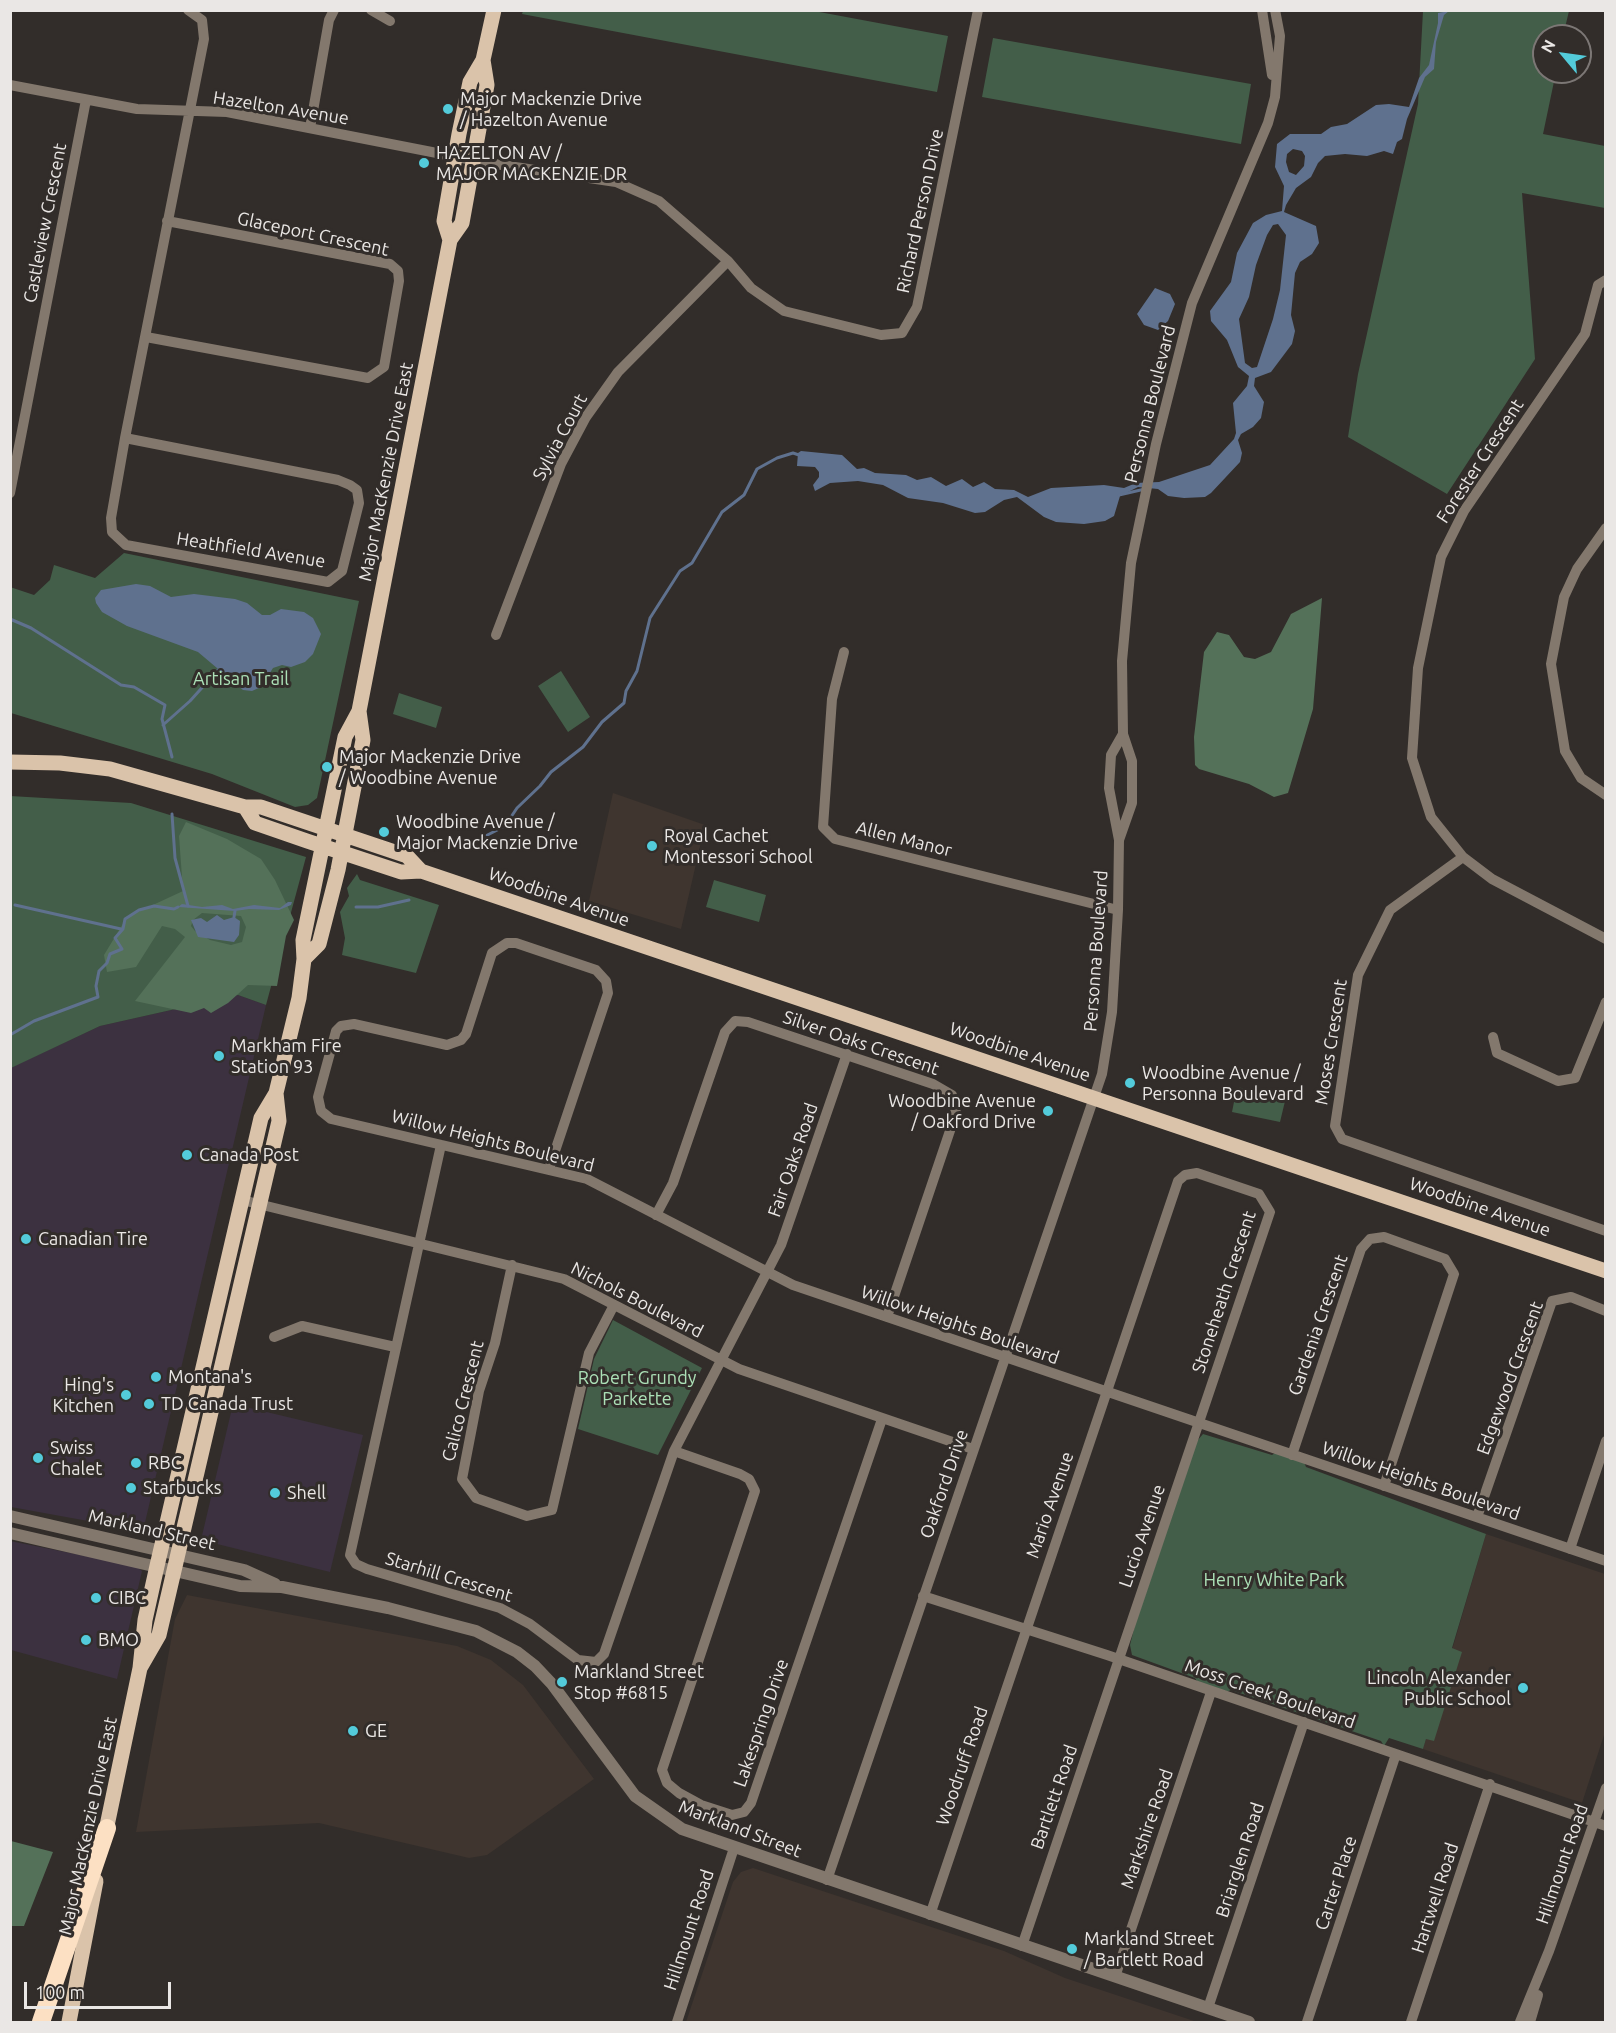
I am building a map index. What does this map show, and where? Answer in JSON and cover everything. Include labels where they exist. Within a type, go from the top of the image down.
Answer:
[{"type":"highway","points":[[41,2022],[107,1828]]},
{"type":"main road","name":"Major MacKenzie Drive East","points":[[450,240],[444,221],[455,156],[470,82],[483,60],[494,10]]},
{"type":"main road","name":"Major MacKenzie Drive East","points":[[69,2022],[73,1992],[141,1668],[145,1620],[157,1566],[261,1118],[276,1093],[299,998],[304,959],[303,940],[345,737],[359,711],[450,240],[462,223],[487,85],[483,60]]},
{"type":"main road","name":"Major MacKenzie Drive East","points":[[304,959],[319,944],[342,852],[363,740],[359,711]]},
{"type":"main road","name":"Woodbine Avenue","points":[[10,762],[60,763],[110,769],[245,807],[261,807],[407,856],[421,871]]},
{"type":"main road","name":"Woodbine Avenue","points":[[245,807],[255,823],[401,872],[421,871],[863,1018],[1605,1271]]},
{"type":"main road","name":"Major MacKenzie Drive East","points":[[141,1668],[159,1635],[260,1205],[279,1120],[276,1093]]},
{"type":"main road","name":"Major MacKenzie Drive East","points":[[62,2022],[73,1992]]},
{"type":"street","name":"Heathfield Avenue","points":[[125,438],[338,480],[350,485],[357,490],[359,503],[342,571],[328,582],[126,545],[112,532],[111,518],[125,438],[204,39],[202,20],[188,10]]},
{"type":"street","points":[[310,128],[329,20],[334,10]]},
{"type":"street","points":[[371,10],[390,21]]},
{"type":"street","name":"Richard Person Drive","points":[[474,160],[616,182],[659,201],[729,261],[751,288],[784,311],[880,335],[902,333],[917,308],[978,10]]},
{"type":"street","name":"Personna Boulevard","points":[[1262,10],[1275,97]]},
{"type":"street","name":"Personna Boulevard","points":[[1119,840],[1132,803],[1132,761],[1123,734],[1122,661],[1131,563],[1156,444],[1192,303],[1268,123],[1275,97],[1280,36],[1275,10]]},
{"type":"street","name":"Hazelton Avenue","points":[[10,85],[137,109],[227,112],[474,160]]},
{"type":"street","name":"Castleview Crescent","points":[[10,493],[86,100]]},
{"type":"street","name":"Glaceport Crescent","points":[[146,337],[368,378],[384,367],[396,303],[398,271],[390,264],[167,221]]},
{"type":"street","name":"Sylvia Court","points":[[496,635],[561,464],[586,417],[618,372],[729,261]]},
{"type":"street","name":"Forester Crescent","points":[[1605,280],[1598,285],[1585,334],[1464,511],[1441,557],[1418,668],[1412,758],[1431,817],[1463,857],[1492,879],[1605,939]]},
{"type":"street","points":[[1605,528],[1577,569],[1564,597],[1551,664],[1565,751],[1581,778],[1605,795]]},
{"type":"street","name":"Allen Manor","points":[[844,652],[832,699],[823,827],[835,839],[1118,910]]},
{"type":"street","name":"Personna Boulevard","points":[[1095,1099],[1112,1012],[1118,910],[1119,840],[1109,788],[1111,755],[1123,734]]},
{"type":"street","name":"Moses Crescent","points":[[1463,857],[1390,910],[1358,975],[1335,1125],[1342,1139],[1605,1231]]},
{"type":"street","name":"Willow Heights Boulevard","points":[[549,1169],[608,993],[603,975],[596,970],[516,943],[500,945],[492,953],[466,1034],[454,1044],[439,1044],[354,1024],[341,1026],[332,1038],[318,1104],[321,1111],[331,1119],[549,1169],[597,1183],[768,1274],[1105,1392],[1605,1561]]},
{"type":"street","points":[[1493,1037],[1497,1053],[1558,1081],[1575,1078],[1605,1002]]},
{"type":"street","name":"Silver Oaks Crescent","points":[[656,1215],[679,1166],[725,1032],[735,1022],[748,1022],[933,1084],[952,1095],[956,1103],[952,1124],[887,1317]]},
{"type":"street","name":"Fair Oaks Road","points":[[768,1274],[784,1238],[847,1054]]},
{"type":"street","name":"Oakford Drive","points":[[827,1880],[1095,1099]]},
{"type":"street","name":"Starhill Crescent","points":[[441,1144],[350,1555],[357,1564],[367,1569],[482,1601],[506,1610],[585,1662],[596,1662],[604,1654],[674,1451],[768,1274]]},
{"type":"street","name":"Stoneheath Crescent","points":[[1105,1392],[1178,1181],[1185,1175],[1197,1173],[1259,1194],[1270,1212],[1198,1423]]},
{"type":"street","name":"Nichols Boulevard","points":[[242,1200],[564,1279],[749,1374],[973,1449]]},
{"type":"street","name":"Gardenia Crescent","points":[[1292,1455],[1361,1249],[1370,1239],[1384,1238],[1445,1259],[1454,1274],[1384,1486]]},
{"type":"street","name":"Calico Crescent","points":[[512,1265],[495,1343],[479,1391],[462,1479],[476,1498],[527,1516],[552,1510],[589,1353],[614,1305]]},
{"type":"street","name":"Edgewood Crescent","points":[[1477,1517],[1552,1302],[1571,1297],[1605,1311]]},
{"type":"street","points":[[274,1337],[302,1326],[395,1347]]},
{"type":"street","name":"Mario Avenue","points":[[1026,1628],[1105,1392]]},
{"type":"street","name":"Lakespring Drive","points":[[674,1451],[740,1474],[749,1479],[755,1491],[662,1770],[667,1783],[680,1793],[701,1805],[732,1815],[744,1812],[751,1803],[882,1419]]},
{"type":"street","name":"Lucio Avenue","points":[[1118,1659],[1198,1423]]},
{"type":"street","points":[[1570,1549],[1605,1441]]},
{"type":"street","name":"Markland Street","points":[[10,1516],[244,1570],[282,1587]]},
{"type":"street","name":"Markland Street","points":[[10,1533],[240,1586],[282,1587],[476,1631],[517,1652],[552,1684],[622,1781],[642,1803],[682,1829],[1249,2022]]},
{"type":"street","name":"Moss Creek Boulevard","points":[[923,1596],[1026,1628],[1490,1784],[1605,1826]]},
{"type":"street","name":"Woodruff Road","points":[[930,1915],[1026,1628]]},
{"type":"street","name":"Bartlett Road","points":[[1022,1946],[1118,1659]]},
{"type":"street","name":"Markshire Road","points":[[1115,1977],[1211,1692]]},
{"type":"street","name":"Briarglen Road","points":[[1208,2008],[1304,1722]]},
{"type":"street","name":"Carter Place","points":[[1307,2022],[1396,1754]]},
{"type":"street","name":"Hartwell Road","points":[[1411,2022],[1490,1784]]},
{"type":"street","name":"Hillmount Road","points":[[1520,2022],[1549,1951],[1605,1788]]},
{"type":"street","name":"Hillmount Road","points":[[676,2022],[734,1848]]},
{"type":"street","name":"Hillmount Road","points":[[1530,2022],[1549,1951]]},
{"type":"shaded area","name":"Royal Cachet Montessori School","points":[[613,793],[705,825],[681,929],[589,901]]},
{"type":"shaded area","points":[[238,995],[266,1005],[143,1531],[11,1507],[10,1068],[100,1026]]},
{"type":"shaded area","points":[[233,1404],[363,1435],[330,1572],[201,1540]]},
{"type":"shaded area","name":"Lincoln Alexander Public School","points":[[1486,1534],[1605,1574],[1605,1732],[1582,1803],[1423,1749]]},
{"type":"shaded area","points":[[10,1541],[136,1566],[142,1571],[117,1679],[11,1650]]},
{"type":"shaded area","points":[[187,1595],[457,1646],[491,1660],[523,1685],[594,1779],[487,1855],[469,1858],[319,1823],[136,1832],[175,1619]]},
{"type":"shaded area","points":[[753,1868],[1004,1951],[1065,1978],[1197,2022],[686,2022],[733,1882],[741,1872]]},
{"type":"green space","points":[[523,11],[814,11],[948,36],[937,92],[522,14]]},
{"type":"green space","points":[[1423,11],[1569,11],[1566,24],[1532,24],[1532,84],[1553,84],[1543,134],[1605,146],[1605,208],[1522,193],[1535,359],[1447,494],[1348,437],[1358,374],[1418,104]]},
{"type":"green space","points":[[993,38],[1251,84],[1241,144],[982,97]]},
{"type":"green space","name":"Artisan Trail","points":[[124,553],[359,601],[317,798],[308,805],[295,807],[212,774],[11,713],[10,587],[34,595],[50,580],[54,565],[95,578]]},
{"type":"green space","points":[[1322,598],[1313,709],[1288,793],[1274,797],[1249,784],[1199,769],[1195,765],[1194,737],[1204,652],[1217,632],[1229,635],[1244,657],[1255,659],[1271,652],[1291,614]]},
{"type":"green space","points":[[561,671],[590,717],[568,732],[538,686]]},
{"type":"green space","points":[[399,693],[442,707],[436,728],[393,714]]},
{"type":"green space","points":[[10,796],[131,803],[306,857],[266,1005],[238,995],[100,1026],[11,1068]]},
{"type":"green space","points":[[186,822],[227,839],[261,859],[275,880],[294,920],[286,936],[277,986],[248,985],[228,1003],[211,1013],[204,1008],[191,1013],[135,1001],[185,937],[175,929],[162,926],[136,967],[107,972],[104,955],[127,917],[183,891],[179,836]],"holes":[[[202,913],[241,916],[246,927],[242,942],[231,945],[210,940],[191,926],[193,920]]]},
{"type":"green space","points":[[357,874],[360,880],[439,905],[416,973],[342,955],[345,938],[340,912],[349,896],[347,888]]},
{"type":"green space","points":[[714,880],[766,895],[759,922],[706,907]]},
{"type":"green space","points":[[1237,1087],[1286,1097],[1280,1122],[1232,1112]]},
{"type":"green space","name":"Robert Grundy Parkette","points":[[613,1320],[702,1368],[658,1455],[578,1429],[594,1359]]},
{"type":"green space","name":"Henry White Park","points":[[1203,1434],[1272,1455],[1275,1453],[1304,1462],[1306,1467],[1486,1534],[1452,1648],[1462,1652],[1434,1741],[1426,1739],[1423,1749],[1389,1738],[1384,1746],[1381,1741],[1231,1690],[1226,1692],[1198,1683],[1195,1678],[1132,1655],[1130,1645],[1135,1625],[1197,1441]]},
{"type":"green space","points":[[11,1841],[53,1852],[24,1926],[11,1926]]},
{"type":"water","points":[[1449,11],[1444,15],[1436,42],[1434,69],[1425,77],[1407,119],[1402,139],[1397,142],[1393,154],[1384,151],[1367,156],[1345,154],[1325,156],[1318,163],[1311,177],[1296,188],[1286,205],[1284,212],[1316,226],[1319,243],[1312,254],[1300,262],[1295,273],[1291,315],[1295,331],[1292,344],[1271,372],[1255,378],[1254,386],[1264,402],[1261,418],[1253,427],[1241,434],[1238,440],[1242,453],[1240,462],[1211,493],[1205,497],[1184,498],[1168,496],[1158,489],[1138,487],[1120,496],[1114,516],[1105,521],[1084,524],[1056,522],[1044,517],[1017,497],[1004,500],[985,512],[975,513],[943,503],[908,498],[883,485],[858,481],[830,483],[815,491],[813,485],[819,477],[819,472],[815,467],[797,466],[798,453],[801,451],[842,455],[857,469],[864,468],[875,473],[906,475],[917,480],[931,477],[946,486],[962,479],[973,487],[984,482],[995,489],[1014,490],[1028,497],[1051,488],[1104,485],[1124,488],[1136,483],[1159,482],[1210,465],[1234,439],[1236,433],[1233,403],[1247,386],[1249,376],[1238,367],[1227,340],[1211,321],[1210,311],[1231,282],[1237,253],[1253,223],[1266,215],[1282,211],[1284,186],[1275,167],[1277,144],[1290,134],[1321,134],[1331,127],[1347,124],[1376,105],[1409,107],[1419,78],[1429,65],[1438,13]],"holes":[[[1293,149],[1302,151],[1305,156],[1304,166],[1296,175],[1289,172],[1286,162],[1287,154]],[[1278,224],[1286,235],[1280,290],[1257,367],[1252,368],[1245,363],[1239,319],[1249,297],[1256,265],[1267,235],[1273,225]]]},
{"type":"water","points":[[1155,288],[1170,294],[1175,304],[1168,321],[1158,330],[1144,325],[1137,314]]},
{"type":"water","points":[[136,584],[150,586],[171,597],[194,594],[235,599],[247,603],[262,615],[270,615],[281,609],[304,612],[313,618],[321,634],[313,654],[305,662],[291,667],[282,665],[273,668],[261,687],[252,691],[243,690],[198,652],[127,626],[102,612],[96,603],[95,598],[101,590]]},
{"type":"water","points":[[292,902],[291,905],[279,910],[235,911],[178,907],[182,904],[202,907],[222,905],[233,909],[254,905],[280,908]]},
{"type":"water","points":[[217,915],[224,920],[234,917],[240,921],[239,935],[234,942],[198,937],[191,920],[201,918],[207,922]]},
{"type":"waterway","points":[[468,845],[505,826],[517,808],[551,772],[583,747],[602,722],[624,703],[626,691],[637,671],[650,618],[680,571],[692,563],[722,512],[744,495],[757,469],[777,458],[793,453],[799,455]]},
{"type":"waterway","points":[[1119,495],[1145,489]]},
{"type":"waterway","points":[[10,619],[31,628],[121,685],[134,687],[165,705],[162,719],[172,757]]},
{"type":"waterway","points":[[163,725],[190,701],[218,670]]},
{"type":"waterway","points":[[172,814],[175,858],[188,906]]},
{"type":"waterway","points":[[356,907],[378,907],[409,900]]},
{"type":"waterway","points":[[15,905],[121,929]]},
{"type":"waterway","points":[[10,1035],[34,1021],[98,997],[96,986],[99,971],[107,963],[110,954],[122,949],[115,938],[123,929],[125,919],[139,910],[154,906],[174,909],[178,907]]},
{"type":"waterway","points":[[234,917],[235,911]]},
{"type":"place","name":"Major Mackenzie Drive / Hazelton Avenue","points":[[448,109]]},
{"type":"place","name":"HAZELTON AV / MAJOR MACKENZIE DR","points":[[424,163]]},
{"type":"place","name":"Major Mackenzie Drive / Woodbine Avenue","points":[[327,767]]},
{"type":"place","name":"Woodbine Avenue / Major Mackenzie Drive","points":[[384,832]]},
{"type":"place","name":"Royal Cachet Montessori School","points":[[652,846]]},
{"type":"place","name":"Markham Fire Station 93","points":[[219,1056]]},
{"type":"place","name":"Woodbine Avenue / Personna Boulevard","points":[[1130,1083]]},
{"type":"place","name":"Woodbine Avenue / Oakford Drive","points":[[1048,1111]]},
{"type":"place","name":"Canada Post","points":[[187,1155]]},
{"type":"place","name":"Canadian Tire","points":[[26,1239]]},
{"type":"place","name":"Montana's","points":[[156,1377]]},
{"type":"place","name":"Hing's Kitchen","points":[[126,1395]]},
{"type":"place","name":"TD Canada Trust","points":[[149,1404]]},
{"type":"place","name":"Swiss Chalet","points":[[38,1458]]},
{"type":"place","name":"RBC","points":[[136,1463]]},
{"type":"place","name":"Starbucks","points":[[131,1488]]},
{"type":"place","name":"Shell","points":[[275,1493]]},
{"type":"place","name":"CIBC","points":[[96,1598]]},
{"type":"place","name":"BMO","points":[[86,1640]]},
{"type":"place","name":"Markland Street Stop #6815","points":[[562,1682]]},
{"type":"place","name":"Lincoln Alexander Public School","points":[[1523,1688]]},
{"type":"place","name":"GE","points":[[353,1731]]},
{"type":"place","name":"Markland Street / Bartlett Road","points":[[1072,1949]]}]
